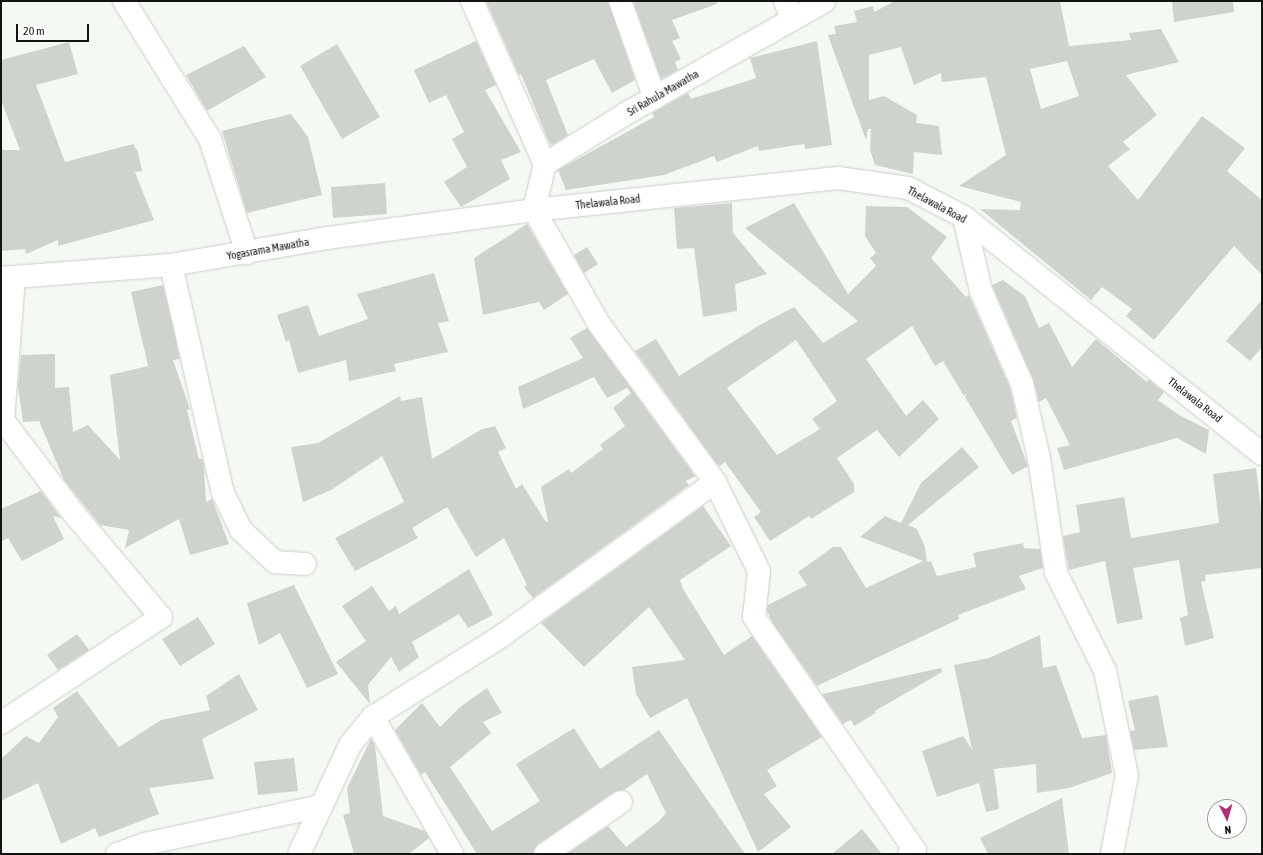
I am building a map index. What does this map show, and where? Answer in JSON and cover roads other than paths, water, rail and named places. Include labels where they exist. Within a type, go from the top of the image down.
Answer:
[{"type":"street","points":[[124,1],[210,138],[247,253]]},
{"type":"street","points":[[472,1],[545,164],[534,210],[599,324],[715,482],[759,571],[754,618],[915,850],[909,854]]},
{"type":"street","points":[[620,1],[655,98]]},
{"type":"street","name":"Sri Rahula Mawatha","points":[[545,164],[655,98],[789,10],[825,1]]},
{"type":"street","name":"Thelawala Road","points":[[534,210],[838,178],[908,188],[964,217],[1262,454]]},
{"type":"street","name":"Yogasrama Mawatha","points":[[7,277],[171,264],[247,253],[328,238],[534,210]]},
{"type":"street","points":[[964,217],[981,291],[1022,384],[1039,458],[1056,573],[1105,671],[1127,775],[1112,854]]},
{"type":"street","points":[[171,264],[224,493],[241,530],[275,562],[305,564]]},
{"type":"street","points":[[1,723],[160,617],[75,515],[3,420],[7,277]]},
{"type":"street","points":[[299,854],[320,806],[350,745],[373,717],[503,635],[715,482]]},
{"type":"street","points":[[373,717],[452,854]]},
{"type":"street","points":[[545,854],[621,802]]},
{"type":"street","points":[[117,854],[145,844],[320,806]]}]
